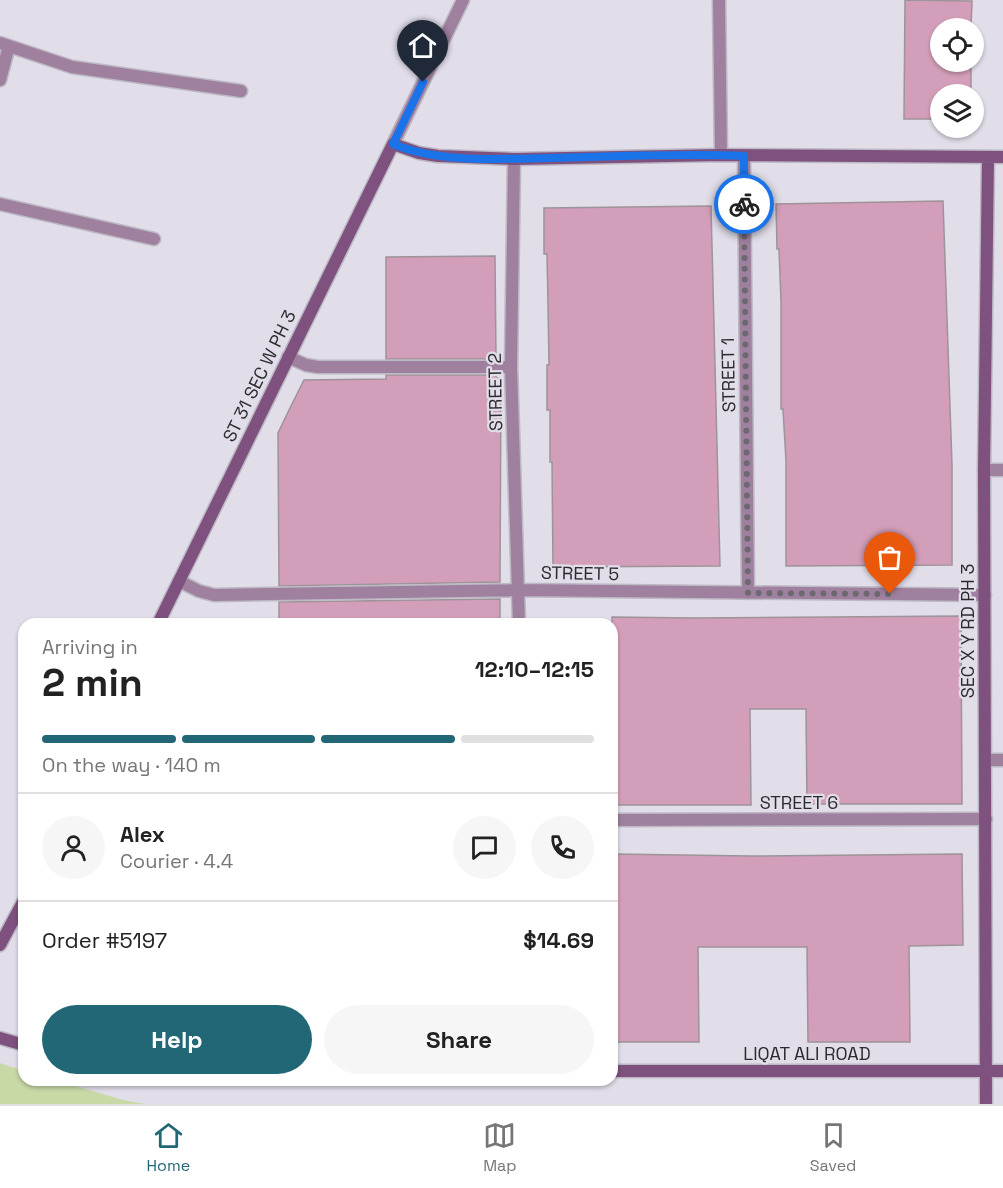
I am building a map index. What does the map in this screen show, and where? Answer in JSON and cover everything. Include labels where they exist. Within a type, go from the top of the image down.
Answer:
[{"type":"street","points":[[463,0],[393,144],[419,153],[438,156],[514,159],[721,155],[1003,157]]},
{"type":"street","points":[[719,0],[721,155]]},
{"type":"street","points":[[0,80],[4,44],[72,67],[240,91]]},
{"type":"street","name":"ST 31 SEC W PH 3","points":[[161,618],[393,144]]},
{"type":"street","name":"STREET 1","points":[[744,156],[748,593]]},
{"type":"street","name":"SEC X Y RD PH 3","points":[[986,1104],[984,470],[988,157]]},
{"type":"street","name":"STREET 2","points":[[514,159],[512,367],[519,618]]},
{"type":"street","points":[[0,204],[154,239]]},
{"type":"street","points":[[288,357],[318,367],[512,367]]},
{"type":"street","points":[[984,470],[1003,470]]},
{"type":"street","name":"STREET 5","points":[[178,581],[214,595],[519,590],[984,595]]},
{"type":"street","points":[[986,760],[1003,760]]},
{"type":"street","name":"STREET 6","points":[[618,820],[986,819]]},
{"type":"street","points":[[0,945],[18,911]]},
{"type":"street","points":[[0,1038],[18,1043]]},
{"type":"street","name":"LIQAT ALI ROAD","points":[[618,1071],[1003,1071]]},
{"type":"green space","points":[[0,1063],[18,1069],[18,1086],[75,1086],[145,1104],[0,1104]]},
{"type":"building","points":[[905,0],[972,1],[971,18],[930,18],[930,72],[971,72],[971,84],[930,84],[930,119],[904,119]]},
{"type":"building","points":[[943,201],[952,465],[952,565],[786,566],[786,461],[783,409],[781,409],[781,301],[776,204]]},
{"type":"building","points":[[711,206],[720,566],[553,567],[552,462],[550,462],[550,410],[547,410],[547,365],[549,365],[544,208]]},
{"type":"building","points":[[495,256],[496,359],[386,359],[386,257]]},
{"type":"building","points":[[386,375],[496,375],[496,378],[501,378],[500,582],[279,586],[278,433],[304,380],[386,379]]},
{"type":"building","points":[[500,599],[500,618],[279,618],[279,602]]},
{"type":"building","points":[[961,616],[962,804],[807,804],[806,709],[750,709],[751,805],[618,805],[618,618],[612,617]]},
{"type":"building","points":[[618,854],[751,856],[962,854],[963,945],[909,946],[910,1042],[808,1042],[807,947],[698,947],[699,1042],[618,1042]]},
{"type":"way so far","points":[[744,204],[748,593],[890,594]]},
{"type":"route","points":[[423,82],[393,144],[406,150],[438,156],[514,159],[744,156],[744,204]]}]
